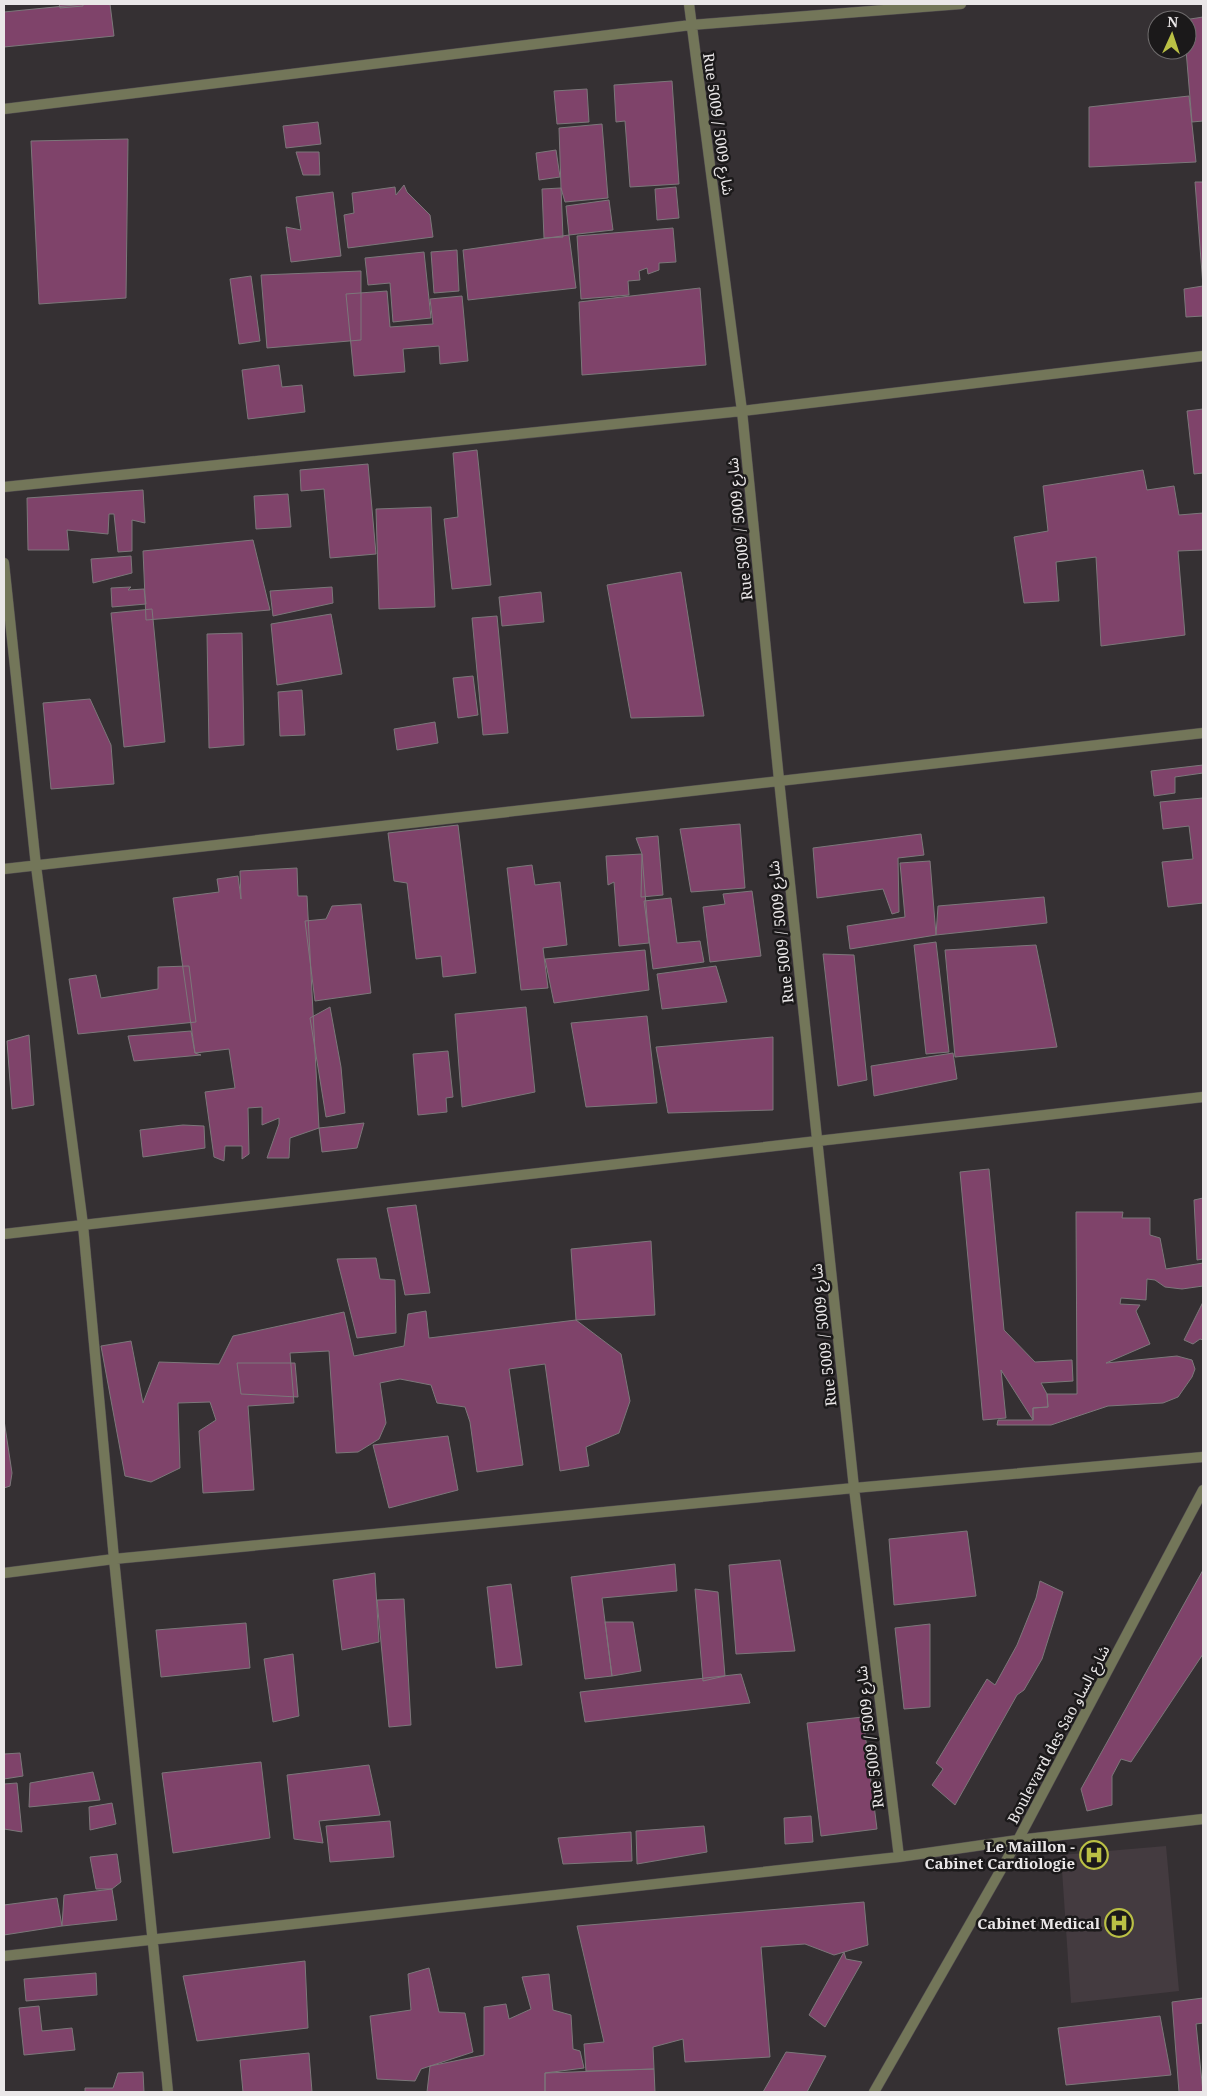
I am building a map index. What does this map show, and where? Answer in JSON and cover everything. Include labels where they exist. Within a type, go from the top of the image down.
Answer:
[{"type":"street","name":"Rue 5009 / شارع 5009","points":[[689,4],[742,411],[854,1488],[899,1857]]},
{"type":"street","points":[[4,109],[691,25],[961,4]]},
{"type":"street","points":[[4,487],[742,411],[1203,356]]},
{"type":"street","points":[[4,563],[36,866],[83,1225],[114,1560],[168,2092]]},
{"type":"street","points":[[4,869],[1203,733]]},
{"type":"street","points":[[4,1234],[818,1143],[1203,1097]]},
{"type":"street","points":[[4,1573],[114,1560],[854,1488],[1203,1457]]},
{"type":"street","name":"Boulevard des Sao شارع الساو","points":[[874,2092],[1018,1840],[1203,1490]]},
{"type":"street","points":[[4,1956],[899,1857],[1018,1840],[1203,1819]]},
{"type":"shaded area","name":"Cabinet Medical","points":[[1166,1846],[1179,1991],[1071,2003],[1061,1855]]},
{"type":"building","points":[[59,4],[83,4],[83,6],[60,8]]},
{"type":"building","points":[[85,4],[110,4],[114,36],[4,47],[4,12]]},
{"type":"building","points":[[1203,17],[1203,121],[1192,122],[1187,60],[1197,60],[1197,18]]},
{"type":"building","points":[[672,81],[679,184],[630,187],[625,121],[616,122],[614,85]]},
{"type":"building","points":[[587,89],[589,122],[557,124],[554,91]]},
{"type":"building","points":[[1189,96],[1196,162],[1089,167],[1089,107]]},
{"type":"building","points":[[318,122],[321,144],[286,148],[283,126]]},
{"type":"building","points":[[602,124],[608,198],[565,202],[561,188],[559,128]]},
{"type":"building","points":[[128,139],[126,298],[39,304],[31,141]]},
{"type":"building","points":[[556,150],[560,177],[539,180],[536,153]]},
{"type":"building","points":[[296,152],[319,152],[320,175],[303,175]]},
{"type":"building","points":[[1195,182],[1203,182],[1203,286]]},
{"type":"building","points":[[404,185],[407,192],[430,215],[433,237],[348,248],[344,215],[354,213],[352,193],[395,187],[396,195]]},
{"type":"building","points":[[676,187],[679,218],[657,220],[655,189]]},
{"type":"building","points":[[561,188],[563,237],[544,238],[542,189]]},
{"type":"building","points":[[333,192],[341,256],[291,262],[286,227],[301,230],[296,197]]},
{"type":"building","points":[[609,200],[613,230],[569,235],[566,206]]},
{"type":"building","points":[[673,228],[676,262],[659,263],[659,270],[648,274],[647,268],[639,271],[640,280],[628,281],[629,295],[581,299],[577,236]]},
{"type":"building","points":[[569,235],[576,288],[468,300],[463,250]]},
{"type":"building","points":[[457,250],[459,291],[434,293],[431,252]]},
{"type":"building","points":[[424,252],[431,318],[393,322],[390,283],[368,285],[365,258]]},
{"type":"building","points":[[361,271],[361,340],[267,348],[261,275]]},
{"type":"building","points":[[251,276],[260,341],[239,344],[230,279]]},
{"type":"building","points":[[1203,286],[1203,316],[1186,317],[1184,289]]},
{"type":"building","points":[[700,288],[706,365],[582,375],[579,302]]},
{"type":"building","points":[[387,291],[390,327],[433,324],[430,299],[462,296],[468,361],[440,364],[439,346],[403,349],[405,372],[354,376],[346,294]]},
{"type":"building","points":[[279,365],[282,387],[302,385],[305,412],[248,419],[242,370]]},
{"type":"building","points":[[1203,409],[1203,473],[1194,474],[1187,411]]},
{"type":"building","points":[[477,450],[491,585],[452,589],[444,519],[458,517],[453,453]]},
{"type":"building","points":[[368,464],[376,554],[330,558],[324,489],[301,491],[300,470]]},
{"type":"building","points":[[1143,470],[1147,490],[1174,486],[1179,515],[1203,513],[1203,550],[1178,551],[1185,635],[1101,646],[1096,557],[1056,562],[1059,601],[1024,603],[1014,537],[1048,531],[1043,486]]},
{"type":"building","points":[[143,490],[145,523],[132,520],[132,551],[118,552],[114,514],[109,514],[108,534],[67,530],[69,550],[28,550],[27,498]]},
{"type":"building","points":[[288,494],[291,527],[256,529],[254,496]]},
{"type":"building","points":[[431,507],[435,607],[379,609],[376,509]]},
{"type":"building","points":[[253,540],[270,610],[146,620],[143,551]]},
{"type":"building","points":[[131,556],[132,573],[93,583],[91,559]]},
{"type":"building","points":[[681,572],[704,716],[631,718],[607,585]]},
{"type":"building","points":[[131,587],[128,590],[144,589],[146,604],[112,607],[111,588]]},
{"type":"building","points":[[332,587],[333,603],[273,616],[270,591]]},
{"type":"building","points":[[541,592],[544,622],[502,626],[499,597]]},
{"type":"building","points":[[152,609],[165,742],[124,747],[111,613]]},
{"type":"building","points":[[331,614],[342,674],[277,685],[271,624]]},
{"type":"building","points":[[497,616],[508,733],[483,735],[472,618]]},
{"type":"building","points":[[242,633],[244,745],[209,748],[207,634]]},
{"type":"building","points":[[473,676],[478,715],[458,718],[453,678]]},
{"type":"building","points":[[302,690],[305,735],[280,736],[278,692]]},
{"type":"building","points":[[90,699],[111,745],[114,784],[51,789],[43,703]]},
{"type":"building","points":[[435,722],[438,743],[397,750],[394,729]]},
{"type":"building","points":[[1203,765],[1203,773],[1175,777],[1175,793],[1154,796],[1151,771]]},
{"type":"building","points":[[1203,798],[1203,903],[1168,907],[1162,862],[1193,859],[1189,826],[1163,829],[1160,802]]},
{"type":"building","points":[[740,824],[745,888],[691,892],[680,829]]},
{"type":"building","points":[[458,825],[476,973],[443,977],[441,956],[416,959],[407,883],[394,881],[388,833]]},
{"type":"building","points":[[921,834],[924,855],[898,858],[899,912],[892,914],[883,889],[817,898],[813,848]]},
{"type":"building","points":[[658,836],[663,895],[641,897],[642,854],[636,838]]},
{"type":"building","points":[[642,854],[649,943],[619,946],[614,882],[608,885],[606,856]]},
{"type":"building","points":[[930,861],[936,935],[850,949],[847,926],[905,917],[900,863]]},
{"type":"building","points":[[532,865],[535,885],[560,882],[567,945],[543,948],[548,988],[521,990],[507,868]]},
{"type":"building","points":[[297,868],[298,896],[307,896],[319,1128],[290,1138],[289,1158],[267,1158],[279,1124],[279,1118],[262,1125],[262,1107],[248,1108],[249,1154],[242,1159],[242,1146],[225,1146],[224,1161],[214,1157],[205,1092],[235,1088],[229,1049],[195,1053],[173,898],[219,892],[217,879],[238,876],[241,899],[240,871]]},
{"type":"building","points":[[752,891],[761,956],[710,962],[703,907],[725,904],[723,894]]},
{"type":"building","points":[[1044,897],[1047,923],[936,935],[938,906]]},
{"type":"building","points":[[671,898],[677,943],[700,941],[704,962],[653,969],[644,901]]},
{"type":"building","points":[[361,904],[371,993],[315,1001],[305,921],[326,919],[332,906]]},
{"type":"building","points":[[936,942],[949,1052],[926,1054],[914,945]]},
{"type":"building","points":[[1036,945],[1057,1047],[955,1057],[945,950]]},
{"type":"building","points":[[645,950],[649,990],[554,1003],[545,959]]},
{"type":"building","points":[[823,954],[854,955],[867,1080],[838,1086]]},
{"type":"building","points":[[189,966],[196,1022],[78,1034],[69,979],[96,975],[101,998],[158,989],[158,967]]},
{"type":"building","points":[[716,966],[727,1002],[662,1009],[657,974]]},
{"type":"building","points":[[330,1007],[341,1067],[345,1113],[326,1117],[310,1018]]},
{"type":"building","points":[[526,1007],[535,1092],[462,1107],[455,1014]]},
{"type":"building","points":[[647,1016],[657,1103],[586,1107],[571,1023]]},
{"type":"building","points":[[191,1031],[195,1053],[201,1055],[134,1061],[128,1036]]},
{"type":"building","points":[[29,1035],[34,1105],[12,1109],[7,1041]]},
{"type":"building","points":[[773,1037],[773,1110],[668,1113],[656,1047]]},
{"type":"building","points":[[448,1051],[453,1097],[446,1098],[447,1112],[418,1115],[413,1054]]},
{"type":"building","points":[[953,1053],[957,1079],[874,1096],[871,1066]]},
{"type":"building","points":[[364,1123],[357,1148],[322,1152],[319,1128]]},
{"type":"building","points":[[183,1125],[204,1126],[205,1148],[143,1157],[140,1130]]},
{"type":"building","points":[[989,1169],[1004,1330],[1035,1362],[1072,1360],[1073,1381],[1041,1383],[1047,1394],[1048,1407],[1033,1408],[1033,1420],[1001,1370],[1006,1418],[983,1420],[960,1172]]},
{"type":"building","points":[[1203,1198],[1203,1259],[1197,1260],[1194,1200]]},
{"type":"building","points":[[416,1205],[430,1293],[405,1295],[387,1208]]},
{"type":"building","points":[[1076,1212],[1123,1212],[1122,1218],[1150,1218],[1150,1235],[1160,1238],[1166,1269],[1203,1263],[1203,1286],[1182,1289],[1165,1287],[1155,1280],[1147,1279],[1146,1300],[1121,1298],[1120,1304],[1140,1305],[1136,1311],[1150,1344],[1106,1363],[1177,1356],[1192,1360],[1195,1369],[1192,1377],[1178,1397],[1163,1403],[1108,1406],[1051,1425],[997,1425],[998,1420],[1033,1420],[1033,1408],[1048,1407],[1047,1394],[1077,1394]]},
{"type":"building","points":[[651,1241],[655,1315],[576,1320],[571,1249]]},
{"type":"building","points":[[376,1258],[380,1279],[395,1280],[396,1333],[357,1338],[337,1259]]},
{"type":"building","points":[[1203,1302],[1203,1340],[1200,1339],[1193,1344],[1184,1340]]},
{"type":"building","points":[[426,1311],[429,1338],[576,1320],[621,1354],[630,1401],[619,1433],[586,1447],[589,1466],[560,1471],[545,1364],[509,1369],[523,1465],[477,1472],[470,1422],[465,1407],[437,1403],[431,1385],[400,1379],[380,1383],[386,1423],[379,1439],[358,1452],[336,1453],[329,1351],[290,1353],[294,1403],[248,1406],[254,1490],[203,1493],[199,1431],[216,1420],[210,1402],[178,1403],[180,1468],[151,1482],[125,1476],[101,1346],[131,1341],[143,1403],[159,1362],[219,1364],[233,1336],[344,1312],[354,1356],[404,1346],[408,1314]]},
{"type":"building","points":[[237,1363],[295,1363],[298,1397],[241,1394]]},
{"type":"building","points":[[4,1420],[12,1473],[10,1486],[4,1488]]},
{"type":"building","points":[[448,1436],[458,1490],[389,1508],[373,1445]]},
{"type":"building","points":[[967,1531],[976,1596],[894,1605],[889,1539]]},
{"type":"building","points":[[780,1560],[795,1651],[736,1654],[729,1565]]},
{"type":"building","points":[[675,1564],[677,1591],[602,1598],[612,1676],[585,1679],[571,1577]]},
{"type":"building","points":[[1203,1570],[1203,1654],[1131,1762],[1121,1759],[1112,1776],[1112,1805],[1087,1811],[1081,1789]]},
{"type":"building","points":[[375,1573],[379,1642],[342,1650],[333,1580]]},
{"type":"building","points":[[1040,1581],[1063,1592],[1042,1659],[1024,1690],[1017,1695],[955,1805],[932,1785],[943,1769],[936,1763],[987,1679],[995,1685],[1017,1645],[1036,1598]]},
{"type":"building","points":[[511,1584],[522,1665],[496,1668],[487,1587]]},
{"type":"building","points":[[695,1589],[718,1592],[725,1676],[703,1681]]},
{"type":"building","points":[[404,1599],[411,1725],[389,1727],[377,1600]]},
{"type":"building","points":[[605,1622],[633,1622],[641,1671],[612,1676]]},
{"type":"building","points":[[246,1623],[250,1668],[161,1677],[156,1630]]},
{"type":"building","points":[[930,1624],[930,1707],[904,1709],[895,1628]]},
{"type":"building","points":[[293,1654],[299,1716],[273,1722],[264,1659]]},
{"type":"building","points":[[741,1674],[750,1703],[585,1722],[580,1692]]},
{"type":"building","points":[[863,1717],[877,1829],[821,1836],[807,1723]]},
{"type":"building","points":[[20,1753],[23,1776],[4,1779],[4,1754]]},
{"type":"building","points":[[261,1762],[270,1838],[173,1853],[162,1773]]},
{"type":"building","points":[[369,1765],[380,1815],[319,1821],[323,1843],[294,1839],[287,1775]]},
{"type":"building","points":[[93,1772],[100,1800],[29,1807],[30,1783]]},
{"type":"building","points":[[17,1783],[22,1832],[4,1829],[4,1784]]},
{"type":"building","points":[[112,1803],[116,1824],[90,1830],[89,1807]]},
{"type":"building","points":[[811,1816],[813,1842],[785,1844],[784,1818]]},
{"type":"building","points":[[390,1821],[394,1857],[330,1862],[326,1826]]},
{"type":"building","points":[[704,1826],[707,1852],[637,1864],[636,1831]]},
{"type":"building","points":[[631,1832],[632,1861],[563,1864],[558,1838]]},
{"type":"building","points":[[117,1854],[121,1882],[112,1889],[96,1889],[90,1857]]},
{"type":"building","points":[[112,1889],[117,1920],[62,1926],[64,1895]]},
{"type":"building","points":[[57,1898],[62,1926],[4,1935],[4,1905]]},
{"type":"building","points":[[864,1902],[868,1945],[834,1955],[805,1944],[761,1947],[770,2057],[685,2062],[683,2039],[653,2047],[654,2069],[586,2071],[584,2044],[604,2042],[577,1926]]},
{"type":"building","points":[[844,1952],[846,1959],[862,1962],[825,2027],[809,2015]]},
{"type":"building","points":[[305,1961],[308,2028],[197,2041],[183,1976]]},
{"type":"building","points":[[429,1968],[439,2012],[465,2013],[473,2052],[421,2069],[415,2081],[377,2079],[370,2016],[411,2010],[408,1974]]},
{"type":"building","points":[[96,1973],[97,1995],[26,2001],[24,1979]]},
{"type":"building","points":[[549,1974],[553,2010],[571,2015],[573,2049],[580,2051],[584,2068],[545,2073],[545,2092],[427,2092],[430,2066],[484,2055],[484,2007],[506,2004],[509,2019],[531,2009],[522,1977]]},
{"type":"building","points":[[1203,1998],[1203,2023],[1196,2024],[1203,2092],[1179,2092],[1172,2002]]},
{"type":"building","points":[[39,2006],[42,2031],[72,2028],[75,2050],[24,2055],[19,2008]]},
{"type":"building","points":[[1160,2016],[1171,2075],[1066,2085],[1058,2028]]},
{"type":"building","points":[[786,2052],[826,2056],[807,2092],[763,2092]]},
{"type":"building","points":[[309,2053],[312,2092],[243,2092],[240,2060]]},
{"type":"building","points":[[654,2069],[655,2092],[545,2092],[545,2073]]},
{"type":"building","points":[[143,2072],[144,2092],[85,2092],[85,2088],[113,2088],[118,2073]]},
{"type":"place","name":"Le Maillon - Cabinet Cardiologie","points":[[1094,1855]]},
{"type":"place","name":"Cabinet Medical","points":[[1119,1923]]}]
